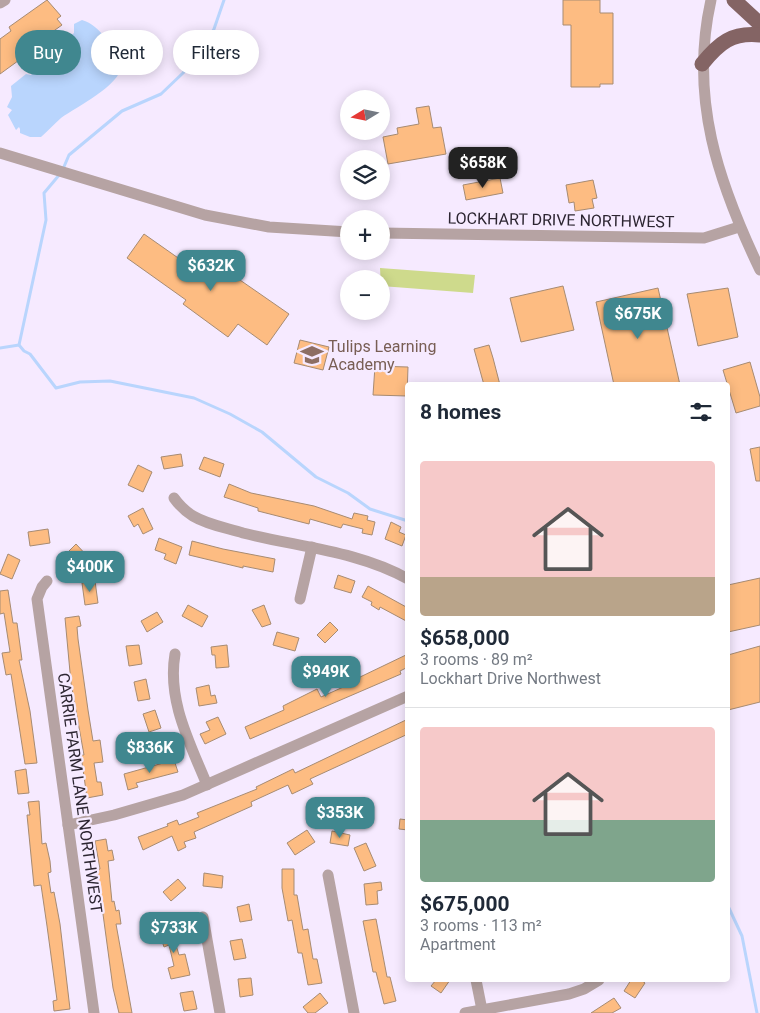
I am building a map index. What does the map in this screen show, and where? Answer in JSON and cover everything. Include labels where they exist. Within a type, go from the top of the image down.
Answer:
[{"type":"main road","points":[[734,0],[760,24]]},
{"type":"main road","points":[[702,64],[726,39],[742,34],[760,35]]},
{"type":"street","points":[[0,3],[4,0]]},
{"type":"street","points":[[711,0],[702,64],[705,106],[714,150],[739,227],[760,270]]},
{"type":"street","points":[[0,153],[175,207],[224,219],[292,230],[340,232]]},
{"type":"street","name":"LOCKHART DRIVE NORTHWEST","points":[[390,233],[704,238],[739,227]]},
{"type":"street","points":[[174,498],[187,512],[202,521],[256,536],[312,547],[366,561],[405,578]]},
{"type":"street","points":[[300,599],[312,547]]},
{"type":"street","name":"CARRIE FARM LANE NORTHWEST","points":[[47,580],[37,599],[94,1013]]},
{"type":"street","points":[[175,654],[172,681],[174,696],[181,720],[208,785]]},
{"type":"street","points":[[68,824],[146,806],[208,785],[405,697]]},
{"type":"street","points":[[328,875],[354,1013]]},
{"type":"street","points":[[203,917],[220,1013]]},
{"type":"street","points":[[476,982],[482,1010]]},
{"type":"street","points":[[465,1013],[569,994],[584,989],[596,982]]},
{"type":"green space","points":[[380,268],[475,275],[473,293],[390,287],[390,270],[380,270]]},
{"type":"water","points":[[82,20],[99,30],[91,30],[91,75],[118,75],[106,88],[61,118],[41,137],[30,137],[20,133],[19,127],[16,130],[8,115],[12,110],[7,107],[12,97],[11,86],[25,75],[81,75],[81,30],[74,30],[74,24]]},
{"type":"building","points":[[47,0],[61,16],[57,19],[62,25],[55,30],[15,30],[15,63],[0,74],[0,39],[11,31],[9,27]]},
{"type":"building","points":[[563,0],[600,0],[600,13],[613,13],[613,84],[600,84],[600,87],[571,87],[571,25],[563,25]]},
{"type":"building","points":[[429,106],[433,128],[441,127],[446,154],[390,164],[390,150],[385,150],[384,140],[390,140],[390,136],[398,134],[397,128],[419,124],[416,108]]},
{"type":"building","points":[[500,178],[503,193],[466,200],[463,185]]},
{"type":"building","points":[[593,180],[597,198],[592,199],[594,208],[575,211],[574,202],[569,203],[566,185]]},
{"type":"building","points":[[144,234],[191,267],[201,253],[289,314],[267,345],[238,324],[228,337],[183,304],[186,300],[127,258]]},
{"type":"building","points":[[563,286],[574,330],[521,342],[510,298]]},
{"type":"building","points":[[658,288],[679,382],[613,382],[596,302]]},
{"type":"building","points":[[728,288],[738,337],[698,346],[687,294]]},
{"type":"building","name":"Tulips Learning Academy","points":[[300,340],[329,347],[323,370],[294,363]]},
{"type":"building","points":[[489,345],[499,382],[483,382],[474,349]]},
{"type":"building","points":[[750,362],[760,397],[760,406],[736,413],[730,393],[730,382],[727,382],[723,370]]},
{"type":"building","points":[[375,366],[408,367],[405,396],[373,395]]},
{"type":"building","points":[[760,447],[760,481],[756,481],[750,449]]},
{"type":"building","points":[[181,454],[183,466],[164,469],[161,457]]},
{"type":"building","points":[[204,457],[224,464],[220,477],[199,469]]},
{"type":"building","points":[[138,465],[152,472],[143,492],[128,485]]},
{"type":"building","points":[[229,484],[251,493],[314,506],[352,519],[354,513],[368,516],[367,520],[375,522],[372,535],[362,533],[363,529],[343,524],[341,528],[310,519],[309,524],[258,511],[258,508],[224,497]]},
{"type":"building","points":[[143,508],[153,529],[143,534],[138,524],[134,527],[128,516]]},
{"type":"building","points":[[391,522],[401,527],[399,532],[405,535],[402,546],[385,539]]},
{"type":"building","points":[[48,529],[50,543],[30,546],[28,532]]},
{"type":"building","points":[[159,538],[182,547],[176,564],[164,559],[166,554],[155,550]]},
{"type":"building","points":[[192,541],[275,559],[273,572],[243,566],[243,568],[189,555]]},
{"type":"building","points":[[76,544],[89,558],[80,567],[67,553]]},
{"type":"building","points":[[8,554],[20,560],[12,579],[0,574]]},
{"type":"building","points":[[338,575],[355,581],[351,593],[334,588]]},
{"type":"building","points":[[760,578],[760,625],[730,632],[730,585]]},
{"type":"building","points":[[95,581],[98,603],[85,605],[82,583]]},
{"type":"building","points":[[368,586],[405,606],[405,620],[380,607],[379,610],[371,605],[372,602],[362,597]]},
{"type":"building","points":[[8,590],[13,623],[17,623],[22,660],[19,660],[30,711],[37,763],[25,764],[11,674],[6,675],[2,653],[10,652],[4,613],[0,614],[0,591]]},
{"type":"building","points":[[188,605],[208,616],[202,627],[182,616]]},
{"type":"building","points":[[264,605],[271,624],[262,627],[252,610]]},
{"type":"building","points":[[157,612],[163,622],[147,632],[141,621]]},
{"type":"building","points":[[79,616],[81,626],[77,627],[78,639],[93,741],[100,740],[103,762],[94,763],[97,782],[101,782],[103,795],[87,798],[81,755],[84,755],[71,683],[65,618]]},
{"type":"building","points":[[330,622],[338,630],[325,643],[317,635]]},
{"type":"building","points":[[277,632],[299,638],[295,651],[273,645]]},
{"type":"building","points":[[139,645],[142,664],[129,666],[126,646]]},
{"type":"building","points":[[227,645],[229,667],[216,668],[215,655],[212,655],[211,647]]},
{"type":"building","points":[[760,646],[760,702],[730,710],[730,654]]},
{"type":"building","points":[[405,655],[405,668],[400,671],[401,674],[250,739],[245,727],[284,710],[283,706],[317,689],[321,697],[359,680],[358,678]]},
{"type":"building","points":[[146,679],[150,699],[138,701],[134,682]]},
{"type":"building","points":[[209,685],[211,696],[215,695],[217,703],[199,706],[196,688]]},
{"type":"building","points":[[155,710],[161,728],[149,732],[143,714]]},
{"type":"building","points":[[218,717],[226,734],[205,744],[200,734],[210,730],[206,722]]},
{"type":"building","points":[[405,720],[405,735],[310,779],[313,784],[292,794],[288,785],[251,802],[252,806],[194,832],[196,838],[184,842],[186,847],[178,851],[172,836],[143,850],[138,837],[168,826],[167,824],[177,820],[179,825],[199,817],[197,813],[257,789],[256,787],[293,769],[295,773]]},
{"type":"building","points":[[174,760],[178,772],[136,783],[138,787],[128,790],[124,774]]},
{"type":"building","points":[[26,769],[29,793],[18,794],[15,771]]},
{"type":"building","points":[[39,801],[42,844],[46,843],[50,861],[51,872],[48,873],[51,893],[54,892],[60,924],[70,1009],[54,1011],[53,1001],[57,1000],[47,926],[41,885],[34,886],[27,815],[30,815],[28,802]]},
{"type":"building","points":[[400,819],[405,820],[405,830],[399,829]]},
{"type":"building","points":[[307,830],[315,842],[295,855],[287,843]]},
{"type":"building","points":[[332,831],[350,835],[348,846],[330,843]]},
{"type":"building","points":[[106,839],[108,851],[112,850],[114,860],[108,861],[112,902],[114,901],[116,911],[119,910],[121,924],[116,924],[132,1013],[119,1013],[113,988],[100,892],[98,892],[96,870],[100,869],[95,841]]},
{"type":"building","points":[[366,843],[376,866],[364,871],[354,848]]},
{"type":"building","points":[[282,869],[294,869],[294,895],[297,895],[303,930],[308,929],[313,959],[317,959],[322,983],[308,985],[302,953],[298,953],[292,920],[288,921],[282,888]]},
{"type":"building","points":[[204,873],[223,876],[222,888],[203,886]]},
{"type":"building","points":[[178,879],[186,888],[171,901],[163,892]]},
{"type":"building","points":[[381,882],[382,890],[377,891],[378,904],[366,905],[364,884]]},
{"type":"building","points":[[249,904],[252,920],[240,922],[237,907]]},
{"type":"building","points":[[376,919],[387,977],[390,977],[396,1001],[384,1004],[376,972],[373,972],[363,921]]},
{"type":"building","points":[[170,925],[179,955],[185,954],[190,975],[171,979],[168,968],[174,966],[169,945],[164,947],[158,929]]},
{"type":"building","points":[[242,939],[246,958],[234,960],[230,941]]},
{"type":"building","points":[[251,978],[253,995],[240,997],[238,979]]},
{"type":"building","points":[[434,982],[449,982],[441,993],[431,986]]},
{"type":"building","points":[[630,982],[645,983],[635,998],[624,991]]},
{"type":"building","points":[[193,991],[197,1009],[184,1011],[180,993]]},
{"type":"building","points":[[320,993],[328,1003],[315,1013],[308,1013],[303,1007]]},
{"type":"building","points":[[614,998],[621,1008],[612,1013],[591,1013]]},
{"type":"waterway","points":[[63,169],[69,155],[122,111],[161,94],[183,73],[214,29],[224,0]]},
{"type":"waterway","points":[[60,174],[44,193],[46,220],[19,345],[30,354],[56,388],[80,382],[110,381],[194,398],[230,414],[262,432],[316,477],[348,493],[370,509],[405,520]]},
{"type":"waterway","points":[[0,348],[19,345]]},
{"type":"waterway","points":[[730,910],[742,936],[757,1013]]},
{"type":"place","name":"Tulips Learning Academy","points":[[312,355]]}]
